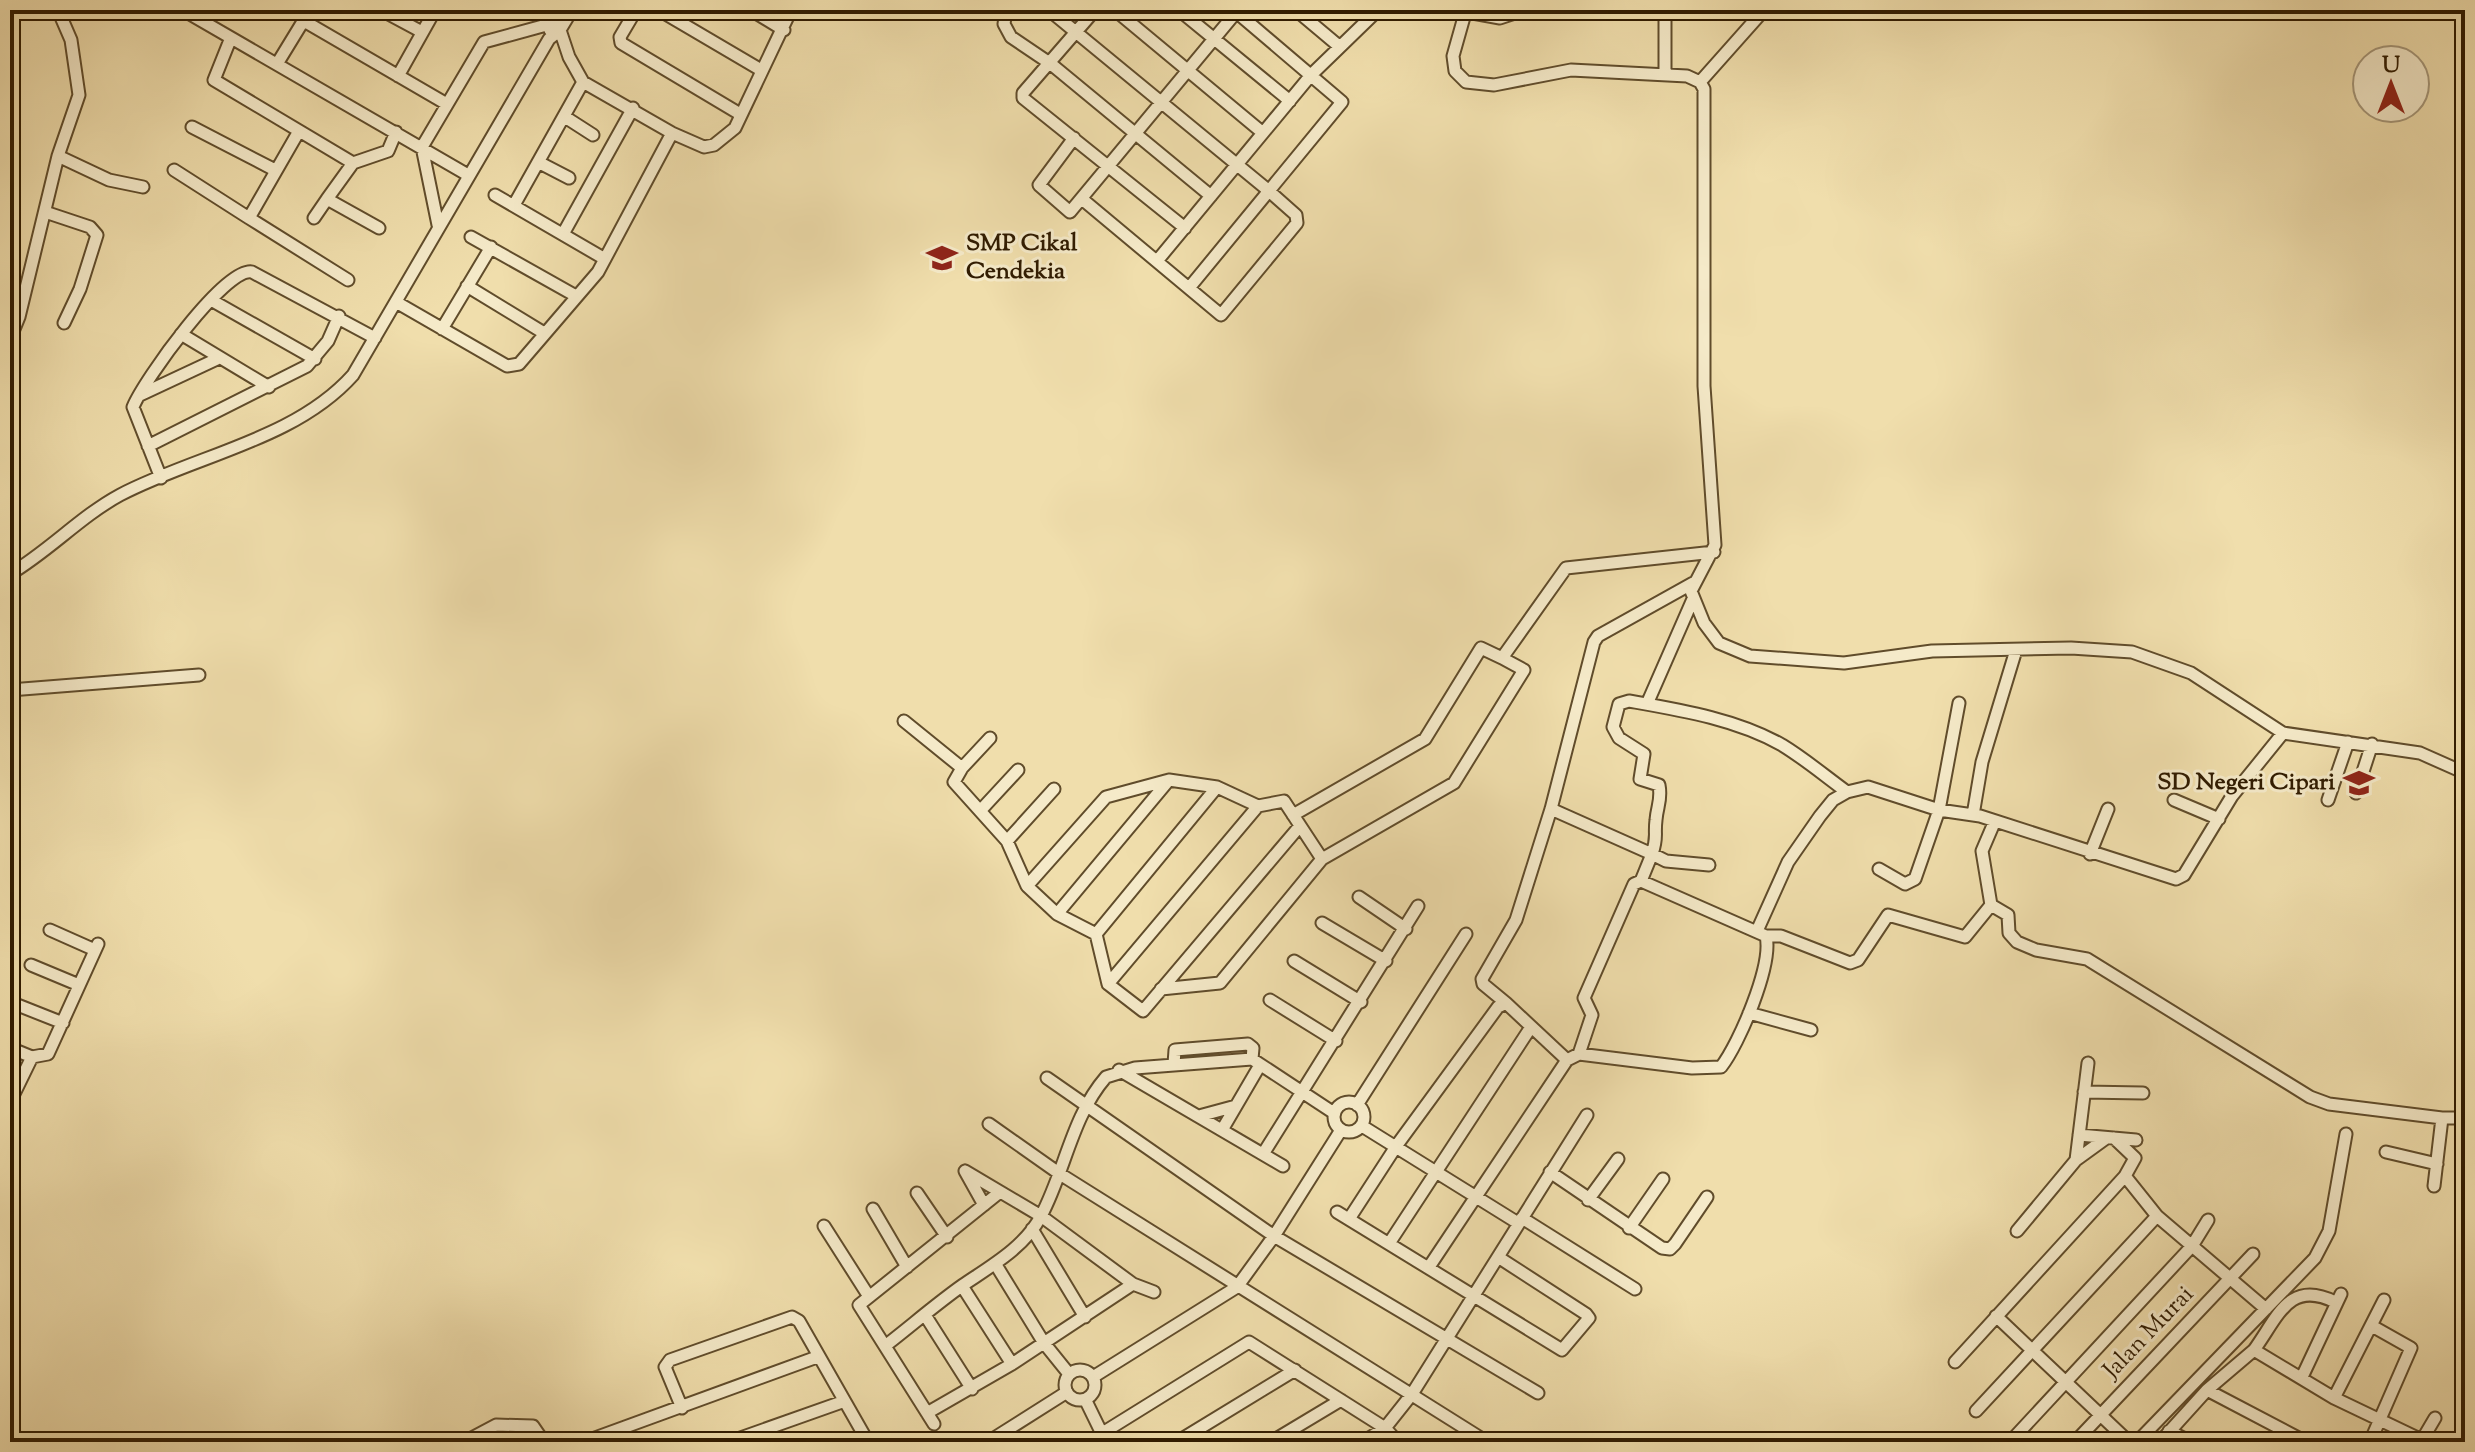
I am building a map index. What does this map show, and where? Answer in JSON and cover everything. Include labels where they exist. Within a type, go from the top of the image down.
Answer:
[{"type":"street","points":[[10,339],[19,317],[58,156],[76,110],[79,82],[71,40],[58,10]]},
{"type":"street","points":[[183,10],[230,40],[468,175]]},
{"type":"street","points":[[381,10],[422,32]]},
{"type":"street","points":[[398,76],[435,10]]},
{"type":"street","points":[[557,10],[555,27],[583,82],[672,133],[704,147],[714,145],[735,128],[791,10]]},
{"type":"street","points":[[10,574],[118,496],[325,403],[353,375],[555,27],[572,10]]},
{"type":"street","points":[[636,10],[620,37],[621,43],[740,114]]},
{"type":"street","points":[[659,10],[761,70]]},
{"type":"street","points":[[751,10],[784,30]]},
{"type":"street","points":[[1006,10],[1006,31],[1051,64],[1211,196]]},
{"type":"street","points":[[1049,10],[1269,191],[1296,215],[1297,223],[1223,314],[1218,314],[1082,199]]},
{"type":"street","points":[[1095,10],[1023,93],[1023,98],[1185,228]]},
{"type":"street","points":[[1115,10],[1263,133]]},
{"type":"street","points":[[1179,10],[1290,101]]},
{"type":"street","points":[[1296,10],[1340,47]]},
{"type":"street","points":[[1524,10],[1501,14],[1466,11],[1453,56],[1455,71],[1466,82],[1494,85],[1571,70],[1665,74],[1700,82],[1704,89],[1704,386],[1714,498],[1714,552],[1693,583],[1598,636],[1594,642],[1551,809],[1516,920],[1482,979],[1483,984],[1567,1060]]},
{"type":"street","points":[[1665,10],[1665,74]]},
{"type":"street","points":[[1700,82],[1764,10]]},
{"type":"street","points":[[1074,138],[1039,187],[1067,211],[1073,210],[1236,11],[1342,102],[1189,288]]},
{"type":"street","points":[[1157,261],[1311,75],[1370,13]]},
{"type":"street","points":[[277,64],[307,16],[445,103]]},
{"type":"street","points":[[438,225],[422,147],[445,103],[484,42],[555,27]]},
{"type":"street","points":[[230,40],[214,80],[353,163]]},
{"type":"street","points":[[514,205],[583,82]]},
{"type":"street","points":[[563,234],[633,108]]},
{"type":"street","points":[[565,117],[593,135]]},
{"type":"street","points":[[192,127],[275,170]]},
{"type":"street","points":[[249,218],[299,131]]},
{"type":"street","points":[[314,218],[353,163],[388,151],[396,132]]},
{"type":"street","points":[[396,302],[513,367],[598,272],[672,133]]},
{"type":"street","points":[[58,156],[109,180],[143,187]]},
{"type":"street","points":[[540,163],[569,178]]},
{"type":"street","points":[[174,170],[348,280]]},
{"type":"street","points":[[495,195],[605,259]]},
{"type":"street","points":[[327,199],[379,228]]},
{"type":"street","points":[[45,212],[90,227],[97,235],[80,289],[64,323]]},
{"type":"street","points":[[471,237],[576,296]]},
{"type":"street","points":[[442,329],[491,247]]},
{"type":"street","points":[[161,478],[133,415],[139,395],[181,334],[235,275],[247,271],[339,316],[375,338]]},
{"type":"street","points":[[467,286],[544,333]]},
{"type":"street","points":[[211,300],[315,359]]},
{"type":"street","points":[[148,446],[269,387],[315,359],[339,316]]},
{"type":"street","points":[[181,334],[217,359],[269,387]]},
{"type":"street","points":[[139,395],[217,359]]},
{"type":"street","points":[[1502,658],[1566,568],[1714,552]]},
{"type":"street","points":[[1647,704],[1693,599],[1693,583]]},
{"type":"street","points":[[1693,599],[1719,643],[1750,656],[1844,663],[1932,651],[2105,649],[2146,655],[2191,673],[2283,733],[2372,744],[2431,756],[2465,773]]},
{"type":"street","points":[[990,738],[962,768],[954,782],[1007,841],[1027,886],[1057,914],[1096,934],[1108,984],[1143,1011],[1296,821],[1425,739],[1481,648],[1524,670],[1454,783],[1322,859],[1220,983],[1161,989]]},
{"type":"street","points":[[1973,815],[1982,762],[2016,650]]},
{"type":"street","points":[[10,690],[199,675]]},
{"type":"street","points":[[1879,869],[1912,883],[1939,810],[1959,703]]},
{"type":"street","points":[[1579,1054],[1592,1015],[1584,998],[1628,892],[1641,881],[1652,854],[1662,799],[1659,785],[1640,779],[1644,754],[1619,738],[1613,727],[1619,704],[1647,704],[1701,714],[1759,734],[1781,745],[1847,792]]},
{"type":"street","points":[[904,721],[962,768]]},
{"type":"street","points":[[1429,1267],[1567,1060],[1579,1054],[1692,1068],[1721,1067],[1749,1013],[1763,972],[1768,947],[1762,934],[1788,862],[1833,800],[1847,792],[1881,789],[1939,810],[1973,815],[2176,879],[2184,875],[2248,775],[2283,733]]},
{"type":"street","points":[[2328,800],[2348,742]]},
{"type":"street","points":[[2356,793],[2372,744]]},
{"type":"street","points":[[980,811],[1018,770]]},
{"type":"street","points":[[1027,886],[1106,797],[1169,780],[1217,787],[1258,806],[1284,801],[1322,859]]},
{"type":"street","points":[[1057,914],[1169,780]]},
{"type":"street","points":[[1096,934],[1217,787]]},
{"type":"street","points":[[1007,841],[1054,789]]},
{"type":"street","points":[[2174,800],[2219,819]]},
{"type":"street","points":[[1108,984],[1258,806]]},
{"type":"street","points":[[1551,809],[1666,861],[1709,865]]},
{"type":"street","points":[[2090,854],[2108,809]]},
{"type":"street","points":[[1641,881],[1762,934],[1781,936],[1855,963],[1888,915],[1965,937],[1991,905],[1982,851],[1994,823]]},
{"type":"street","points":[[1367,899],[1406,929]]},
{"type":"street","points":[[1991,905],[2008,915],[2009,933],[2017,942],[2036,950],[2067,953],[2087,959],[2310,1097],[2329,1104],[2442,1118],[2460,1118],[2465,1113]]},
{"type":"street","points":[[1263,1154],[1301,1090],[1361,1002],[1418,906]]},
{"type":"street","points":[[1322,923],[1386,961]]},
{"type":"street","points":[[10,1048],[32,1057],[48,1054],[96,947],[50,930]]},
{"type":"street","points":[[1357,1105],[1466,934]]},
{"type":"street","points":[[1294,961],[1361,1002]]},
{"type":"street","points":[[31,965],[79,985]]},
{"type":"street","points":[[1270,1000],[1336,1041]]},
{"type":"street","points":[[10,1002],[63,1023]]},
{"type":"street","points":[[1349,1219],[1397,1145],[1491,1013],[1506,1003]]},
{"type":"street","points":[[1749,1013],[1811,1030]]},
{"type":"street","points":[[1390,1242],[1531,1027]]},
{"type":"street","points":[[10,1099],[32,1057]]},
{"type":"street","points":[[885,1346],[962,1286],[996,1265],[1032,1229],[1060,1174],[1087,1104],[1106,1077],[1119,1070],[1174,1064],[1256,1062],[1334,1113]]},
{"type":"street","points":[[1222,1130],[1256,1062]]},
{"type":"street","points":[[2076,1160],[2088,1063]]},
{"type":"street","points":[[1119,1070],[1283,1166]]},
{"type":"street","points":[[1047,1078],[1274,1236],[1538,1393]]},
{"type":"street","points":[[2084,1092],[2143,1093]]},
{"type":"street","points":[[1342,1104],[1357,1105],[1362,1111],[1362,1126],[1356,1131],[1341,1130],[1335,1124],[1334,1113],[1342,1104]]},
{"type":"street","points":[[1199,1116],[1236,1106]]},
{"type":"street","points":[[1363,1442],[1385,1428],[1412,1394],[1471,1295],[1587,1115]]},
{"type":"street","points":[[2434,1186],[2442,1118]]},
{"type":"street","points":[[989,1124],[1060,1174],[1487,1442]]},
{"type":"street","points":[[1362,1126],[1476,1197],[1635,1289]]},
{"type":"street","points":[[1093,1377],[1237,1287],[1274,1236],[1341,1130]]},
{"type":"street","points":[[2137,1442],[2323,1247],[2329,1231],[2346,1134]]},
{"type":"street","points":[[2079,1135],[2136,1140]]},
{"type":"street","points":[[2017,1231],[2076,1160],[2109,1138]]},
{"type":"street","points":[[1955,1362],[2125,1176],[2135,1158],[2109,1138]]},
{"type":"street","points":[[2386,1152],[2437,1164]]},
{"type":"street","points":[[1588,1200],[1618,1159]]},
{"type":"street","points":[[984,1205],[965,1171],[971,1171],[1041,1216],[1133,1284],[1154,1292]]},
{"type":"street","points":[[1550,1172],[1662,1248],[1670,1249],[1707,1197]]},
{"type":"street","points":[[2125,1176],[2157,1216],[2266,1309]]},
{"type":"street","points":[[1629,1228],[1663,1179]]},
{"type":"street","points":[[1000,1192],[859,1305],[931,1419],[1133,1284]]},
{"type":"street","points":[[917,1193],[947,1237]]},
{"type":"street","points":[[873,1209],[907,1267]]},
{"type":"street","points":[[1337,1212],[1390,1242],[1558,1351],[1589,1318],[1498,1257]]},
{"type":"street","points":[[1976,1411],[2157,1216]]},
{"type":"street","points":[[2010,1442],[2192,1246],[2208,1220]]},
{"type":"street","points":[[824,1226],[868,1295]]},
{"type":"street","points":[[1032,1229],[1085,1317]]},
{"type":"street","name":"Jalan Murai","points":[[2075,1442],[2253,1254]]},
{"type":"street","points":[[996,1265],[1044,1343],[1069,1374]]},
{"type":"street","points":[[962,1286],[1012,1364]]},
{"type":"street","points":[[2160,1442],[2207,1390],[2254,1350],[2286,1306],[2303,1293],[2338,1298],[2302,1377]]},
{"type":"street","points":[[2334,1398],[2384,1300]]},
{"type":"street","points":[[925,1315],[972,1389]]},
{"type":"street","points":[[1996,1316],[2129,1442]]},
{"type":"street","points":[[682,1408],[665,1367],[670,1360],[792,1317],[799,1321],[865,1441]]},
{"type":"street","points":[[2370,1442],[2411,1348],[2372,1326]]},
{"type":"street","points":[[1088,1442],[1104,1438],[1249,1342],[1385,1428],[1398,1442]]},
{"type":"street","points":[[2254,1350],[2334,1398],[2424,1441],[2435,1418]]},
{"type":"street","points":[[584,1442],[817,1357]]},
{"type":"street","points":[[1080,1369],[1093,1377],[1093,1392],[1085,1399],[1073,1398],[1067,1392],[1065,1385],[1069,1374],[1080,1369]]},
{"type":"street","points":[[1177,1442],[1295,1370]]},
{"type":"street","points":[[2207,1390],[2306,1442]]},
{"type":"street","points":[[988,1442],[1067,1392]]},
{"type":"street","points":[[1085,1399],[1104,1438]]},
{"type":"street","points":[[1271,1442],[1341,1400]]},
{"type":"street","points":[[729,1442],[842,1402]]},
{"type":"street","points":[[464,1442],[508,1422],[533,1426],[544,1442]]},
{"type":"street","points":[[626,1427],[631,1442]]},
{"type":"street","points":[[2169,1431],[2191,1442]]},
{"type":"place","name":"SMP Cikal Cendekia","points":[[942,258]]},
{"type":"place","name":"SD Negeri Cipari","points":[[2359,783]]}]
